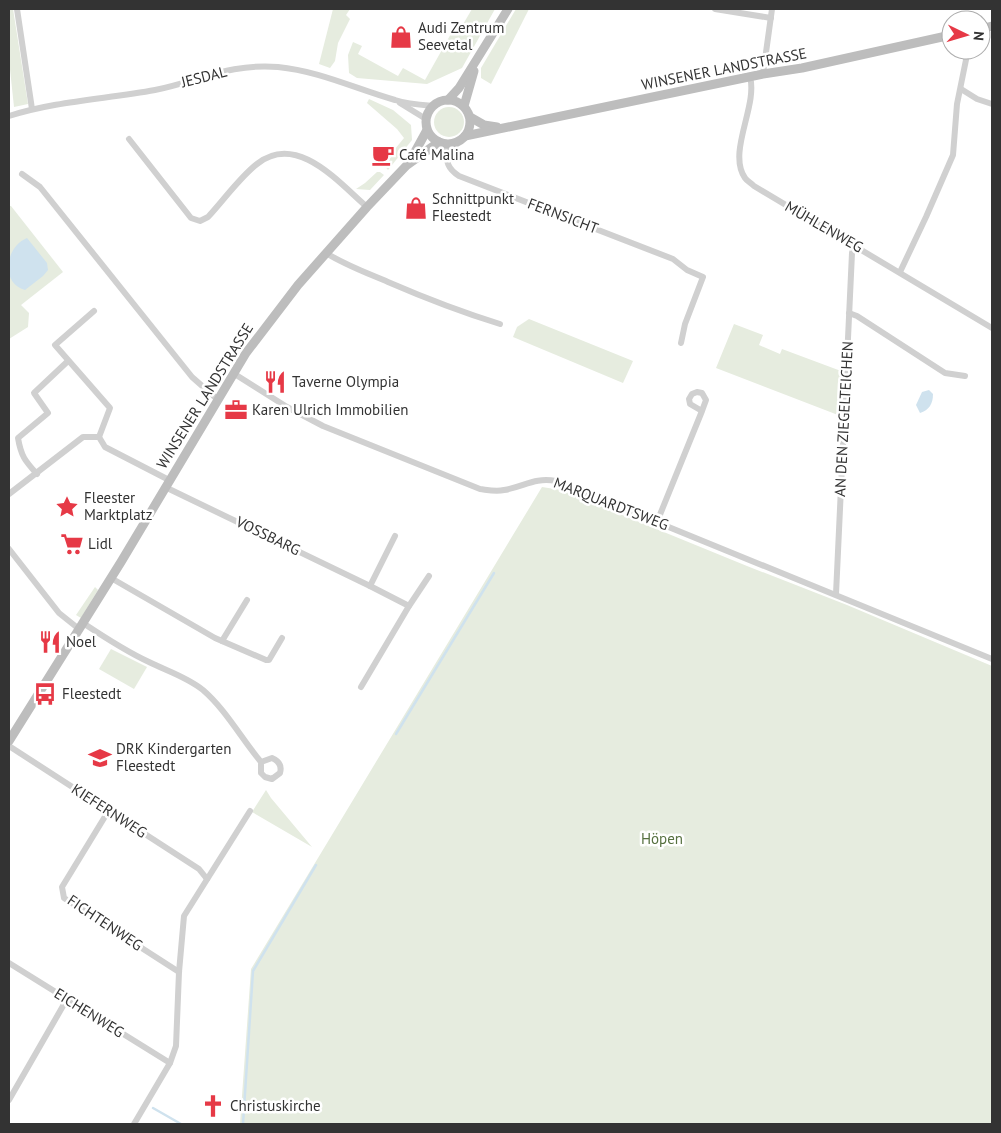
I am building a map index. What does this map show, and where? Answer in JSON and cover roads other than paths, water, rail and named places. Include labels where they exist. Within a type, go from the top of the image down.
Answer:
[{"type":"street","points":[[16,9],[32,109]]},
{"type":"street","points":[[448,100],[459,88],[508,9]]},
{"type":"street","points":[[715,9],[771,18]]},
{"type":"street","points":[[763,74],[772,9]]},
{"type":"street","name":"WINSENER LANDSTRASSE","points":[[9,741],[111,578],[233,373],[272,318],[326,253],[408,165],[443,143],[454,144],[465,136],[763,74],[802,68],[941,37]]},
{"type":"street","points":[[464,106],[478,59]]},
{"type":"street","points":[[900,272],[952,155],[957,104],[966,60]]},
{"type":"street","name":"JESDAL","points":[[9,116],[32,109],[157,89],[205,75],[251,67],[278,67],[315,74],[397,101],[433,106]]},
{"type":"street","name":"MÜHLENWEG","points":[[750,77],[752,90],[740,152],[740,164],[744,178],[754,186],[992,328]]},
{"type":"street","points":[[961,89],[977,99],[992,104]]},
{"type":"street","points":[[443,143],[430,135],[426,119],[433,106],[437,103],[448,100],[464,106],[470,117],[469,130],[465,136]]},
{"type":"street","name":"JESDAL","points":[[397,101],[426,119]]},
{"type":"street","name":"WINSENER LANDSTRASSE","points":[[470,117],[484,124],[503,128]]},
{"type":"street","name":"WINSENER LANDSTRASSE","points":[[408,165],[428,130]]},
{"type":"street","points":[[128,139],[191,218],[200,221],[208,217],[259,162],[269,157],[286,154],[302,156],[317,164],[367,207]]},
{"type":"street","name":"FERNSICHT","points":[[443,143],[447,165],[459,176],[673,259],[687,270],[703,277],[685,324],[682,343]]},
{"type":"street","points":[[22,174],[40,187],[192,377],[217,399]]},
{"type":"street","name":"AN DEN ZIEGELTEICHEN","points":[[836,594],[852,253],[854,245]]},
{"type":"street","points":[[326,253],[433,301],[500,324]]},
{"type":"street","points":[[9,494],[83,437],[99,437],[110,408],[55,345],[94,312]]},
{"type":"street","points":[[849,313],[945,372],[965,376]]},
{"type":"street","points":[[37,474],[20,452],[18,438],[48,413],[34,393],[68,361]]},
{"type":"street","name":"MARQUARDTSWEG","points":[[233,373],[287,407],[323,426],[480,488],[492,491],[505,490],[534,480],[551,480],[836,594],[992,659]]},
{"type":"street","points":[[657,522],[702,411]]},
{"type":"street","name":"VOSSBARG","points":[[99,437],[105,447],[167,483],[409,606]]},
{"type":"street","points":[[370,586],[395,536]]},
{"type":"street","points":[[9,549],[59,613],[148,662],[179,675],[207,694],[222,710],[261,762]]},
{"type":"street","points":[[361,687],[429,576]]},
{"type":"street","points":[[111,578],[222,641],[269,660],[282,638]]},
{"type":"street","points":[[222,641],[246,600]]},
{"type":"street","name":"KIEFERNWEG","points":[[9,746],[199,868],[207,879]]},
{"type":"street","name":"FICHTENWEG","points":[[109,810],[62,887],[64,898],[179,972]]},
{"type":"street","points":[[134,1124],[170,1063],[176,1046],[179,972],[184,916],[250,811]]},
{"type":"street","name":"EICHENWEG","points":[[9,963],[170,1063]]},
{"type":"street","points":[[9,1100],[67,999]]},
{"type":"water","points":[[27,238],[47,263],[48,270],[25,290],[17,286],[12,280],[8,265],[14,249]]},
{"type":"water","points":[[929,390],[933,394],[931,404],[920,413],[916,405],[922,392]]},
{"type":"waterway","points":[[396,734],[494,573]]},
{"type":"waterway","points":[[243,1124],[253,971],[316,865]]},
{"type":"waterway","points":[[153,1108],[181,1124]]},
{"type":"place","name":"Audi Zentrum Seevetal","points":[[401,37]]},
{"type":"place","name":"Café Malina","points":[[383,155]]},
{"type":"place","name":"Schnittpunkt Fleestedt","points":[[416,208]]},
{"type":"place","name":"Taverne Olympia","points":[[275,382]]},
{"type":"place","name":"Karen Ulrich Immobilien","points":[[236,410]]},
{"type":"place","name":"Fleester Marktplatz","points":[[67,507]]},
{"type":"place","name":"Lidl","points":[[72,544]]},
{"type":"place","name":"Noel","points":[[50,642]]},
{"type":"place","name":"Fleestedt","points":[[45,694]]},
{"type":"place","name":"DRK Kindergarten Fleestedt","points":[[100,758]]},
{"type":"place","name":"Christuskirche","points":[[213,1106]]},
{"type":"park label","name":"Höpen","points":[[662,839]]}]
